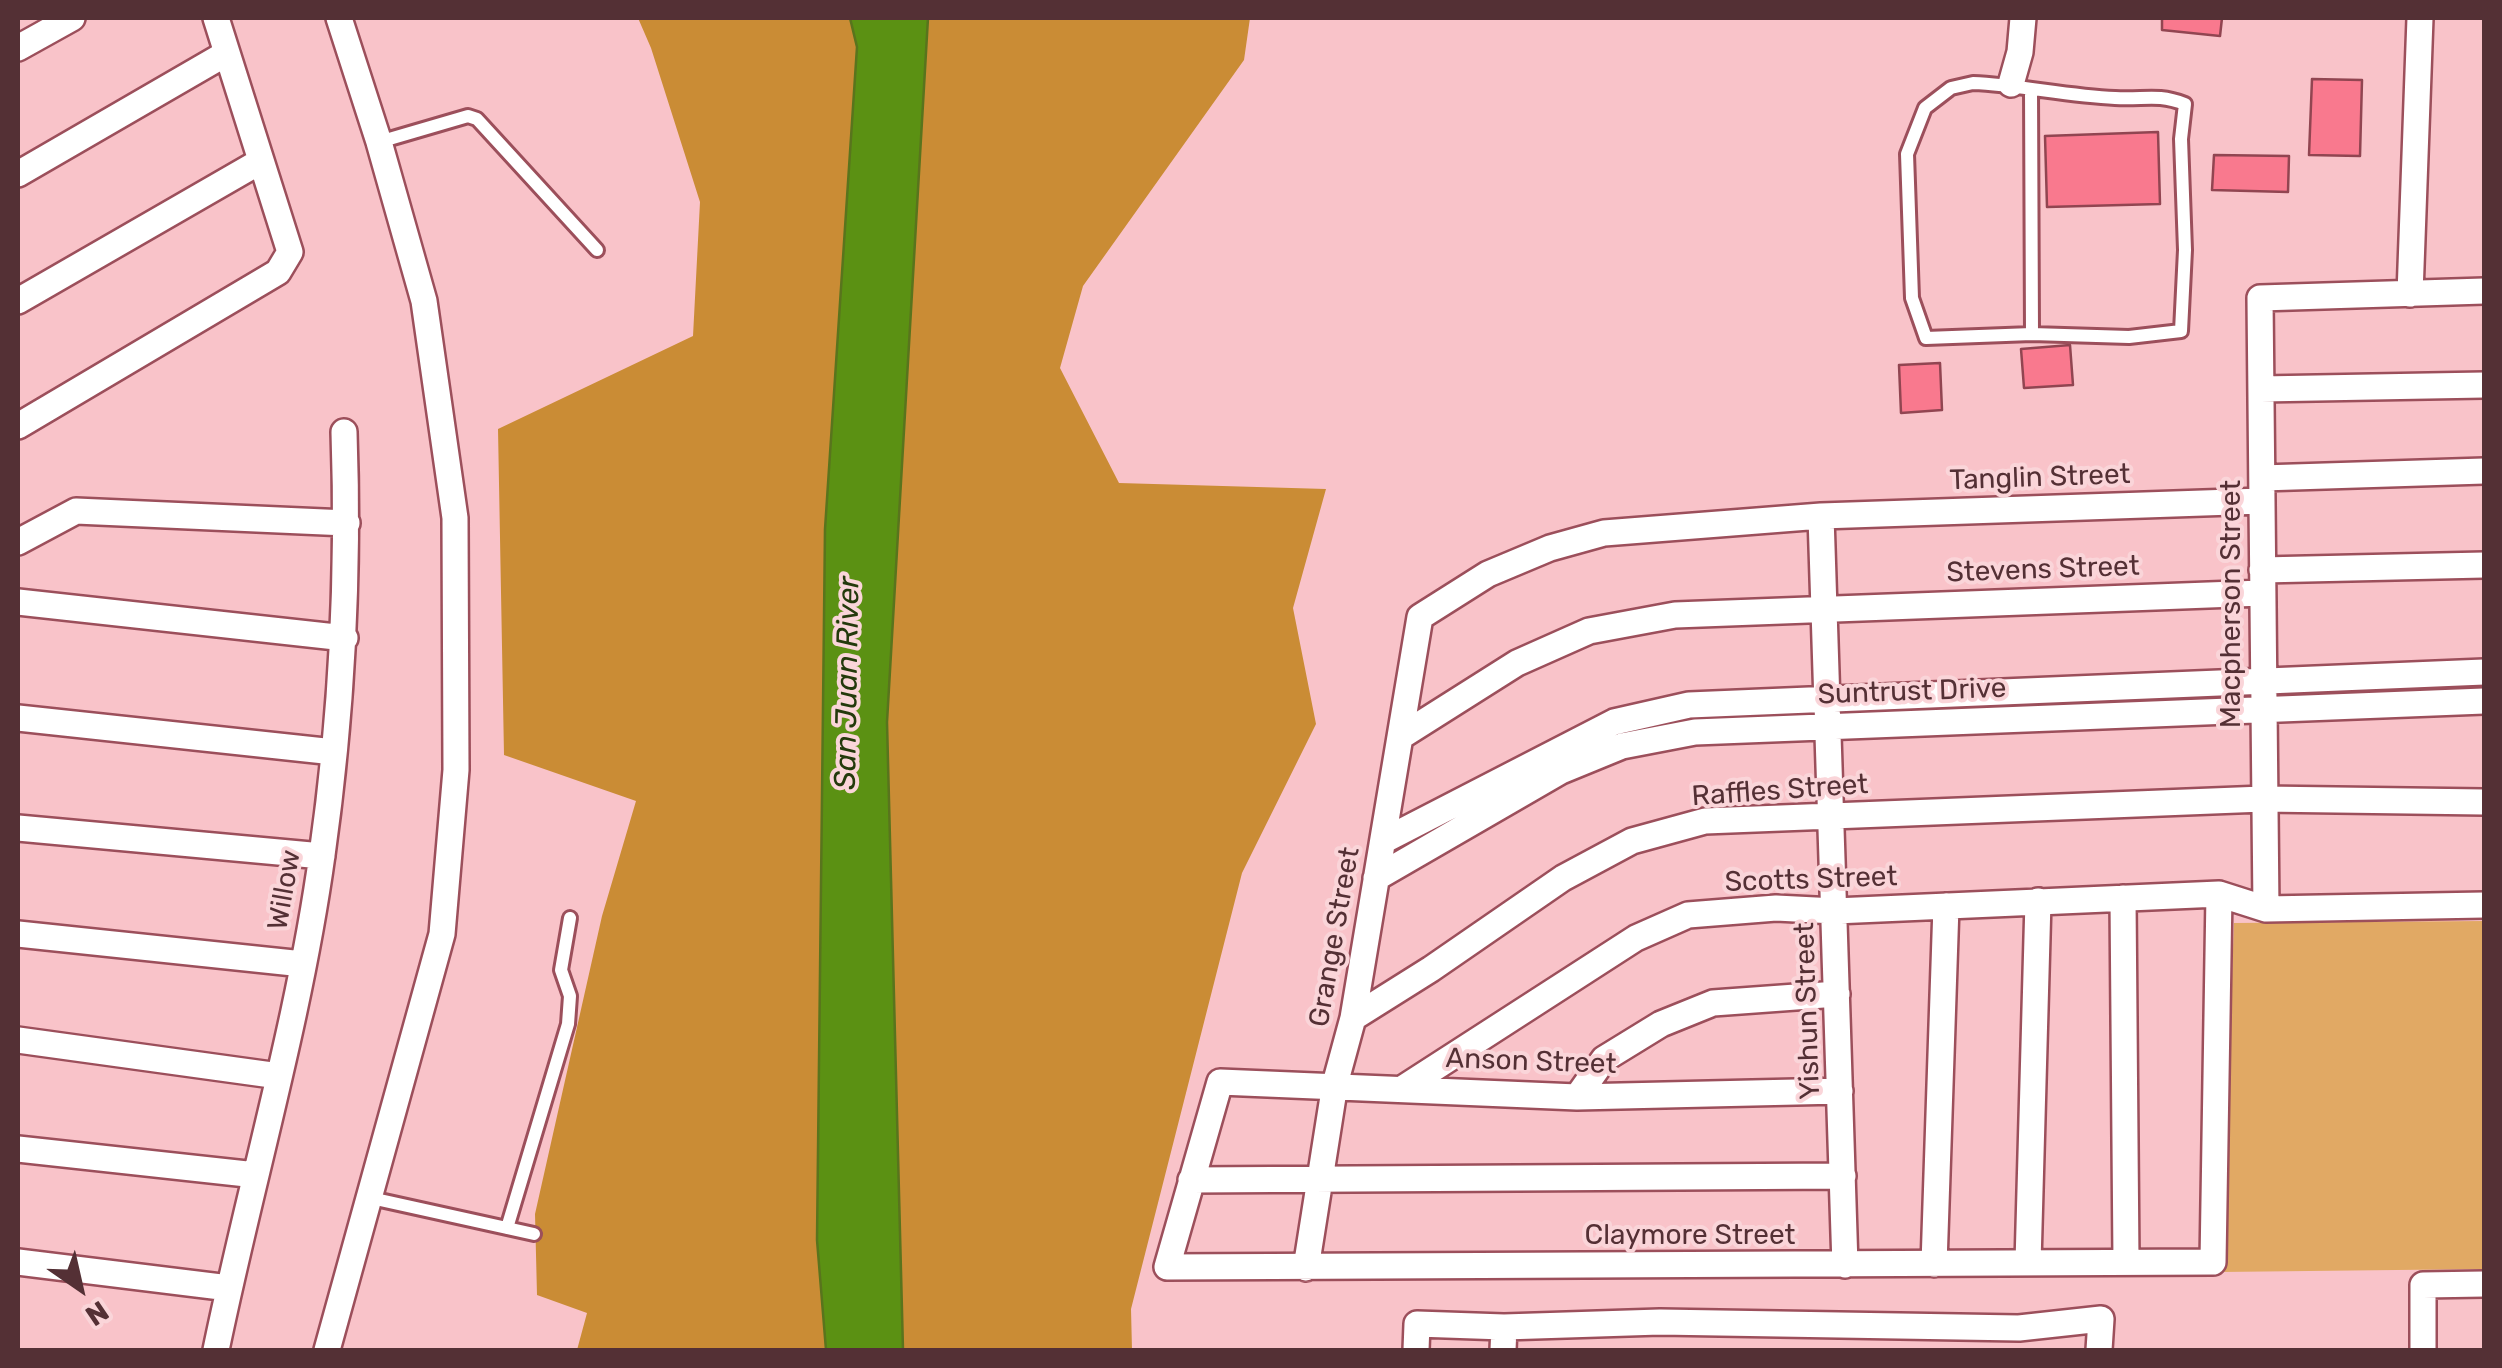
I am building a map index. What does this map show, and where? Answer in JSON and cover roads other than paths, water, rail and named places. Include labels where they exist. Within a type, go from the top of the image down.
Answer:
[{"type":"street","points":[[18,48],[72,18]]},
{"type":"street","points":[[18,426],[278,272],[290,252],[216,18]]},
{"type":"street","points":[[327,1350],[442,934],[456,770],[454,518],[424,301],[380,142],[339,18]]},
{"type":"street","points":[[2021,87],[2023,18]]},
{"type":"street","points":[[2420,18],[2410,294],[2484,292]]},
{"type":"street","points":[[18,174],[227,53]]},
{"type":"street","points":[[18,301],[261,161]]},
{"type":"street","name":"Macpherson Street","points":[[2266,909],[2260,298],[2410,294]]},
{"type":"street","points":[[2261,390],[2484,385]]},
{"type":"street","name":"Willow","points":[[216,1350],[303,964],[322,856],[345,638],[344,432]]},
{"type":"street","name":"Tanglin Street","points":[[1420,617],[1488,574],[1550,548],[1604,532],[2484,471]]},
{"type":"street","points":[[18,542],[76,511],[347,524]]},
{"type":"street","name":"Yishun Street","points":[[1821,516],[1846,1265]]},
{"type":"street","name":"Stevens Street","points":[[1400,738],[1517,664],[1590,631],[1676,615],[2262,582],[2484,565]]},
{"type":"street","points":[[18,602],[345,638]]},
{"type":"street","name":"Grange Street","points":[[1306,1268],[1335,1084],[1353,1018],[1420,617]]},
{"type":"street","name":"Suntrust Drive","points":[[1382,840],[1614,722],[1689,705],[2484,672]]},
{"type":"street","name":"Suntrust Drive","points":[[1376,878],[1561,772],[1622,746],[1695,732],[2484,701]]},
{"type":"street","points":[[18,718],[334,752]]},
{"type":"street","name":"Raffles Street","points":[[1353,1018],[1432,969],[1563,878],[1632,841],[1705,822],[2263,799],[2484,802]]},
{"type":"street","points":[[18,828],[322,856]]},
{"type":"street","name":"Scotts Street","points":[[1405,1088],[1636,938],[1688,916],[1776,908],[1835,911],[2219,894],[2266,909],[2484,905]]},
{"type":"street","name":"Claymore Street","points":[[1190,1180],[1167,1268],[2213,1262],[2219,894]]},
{"type":"street","points":[[2123,898],[2126,1262]]},
{"type":"street","points":[[2028,1263],[2038,901]]},
{"type":"street","points":[[1934,1264],[1946,906]]},
{"type":"street","points":[[18,934],[303,964]]},
{"type":"street","points":[[1577,1097],[1604,1060],[1661,1024],[1712,1003],[1838,994]]},
{"type":"street","points":[[18,1040],[278,1076]]},
{"type":"street","name":"Anson Street","points":[[1190,1180],[1220,1082],[1577,1097],[1840,1090]]},
{"type":"street","points":[[18,1149],[256,1174]]},
{"type":"street","points":[[1190,1180],[1843,1176]]},
{"type":"street","points":[[18,1262],[229,1288]]},
{"type":"street","points":[[2423,1350],[2423,1285],[2484,1284]]},
{"type":"street","points":[[1416,1350],[1417,1324],[1503,1339],[1660,1322],[2018,1339],[2102,1319],[2099,1350]]},
{"type":"lane","points":[[1973,83],[2021,87],[2118,98],[2163,96],[2185,104],[2181,139],[2185,250],[2181,331],[2130,337],[2032,334],[1926,338],[1912,298],[1907,154],[1925,108],[1951,88],[1973,83]]},
{"type":"lane","points":[[2021,87],[2032,334]]},
{"type":"lane","points":[[380,142],[468,116],[477,119],[597,250]]},
{"type":"lane","points":[[507,1228],[568,1024],[570,996],[562,970],[570,918]]},
{"type":"lane","points":[[371,1198],[534,1234]]},
{"type":"water","name":"San Juan River","points":[[850,18],[928,18],[887,722],[903,1350],[826,1350],[817,1240],[825,529],[857,47]]}]
